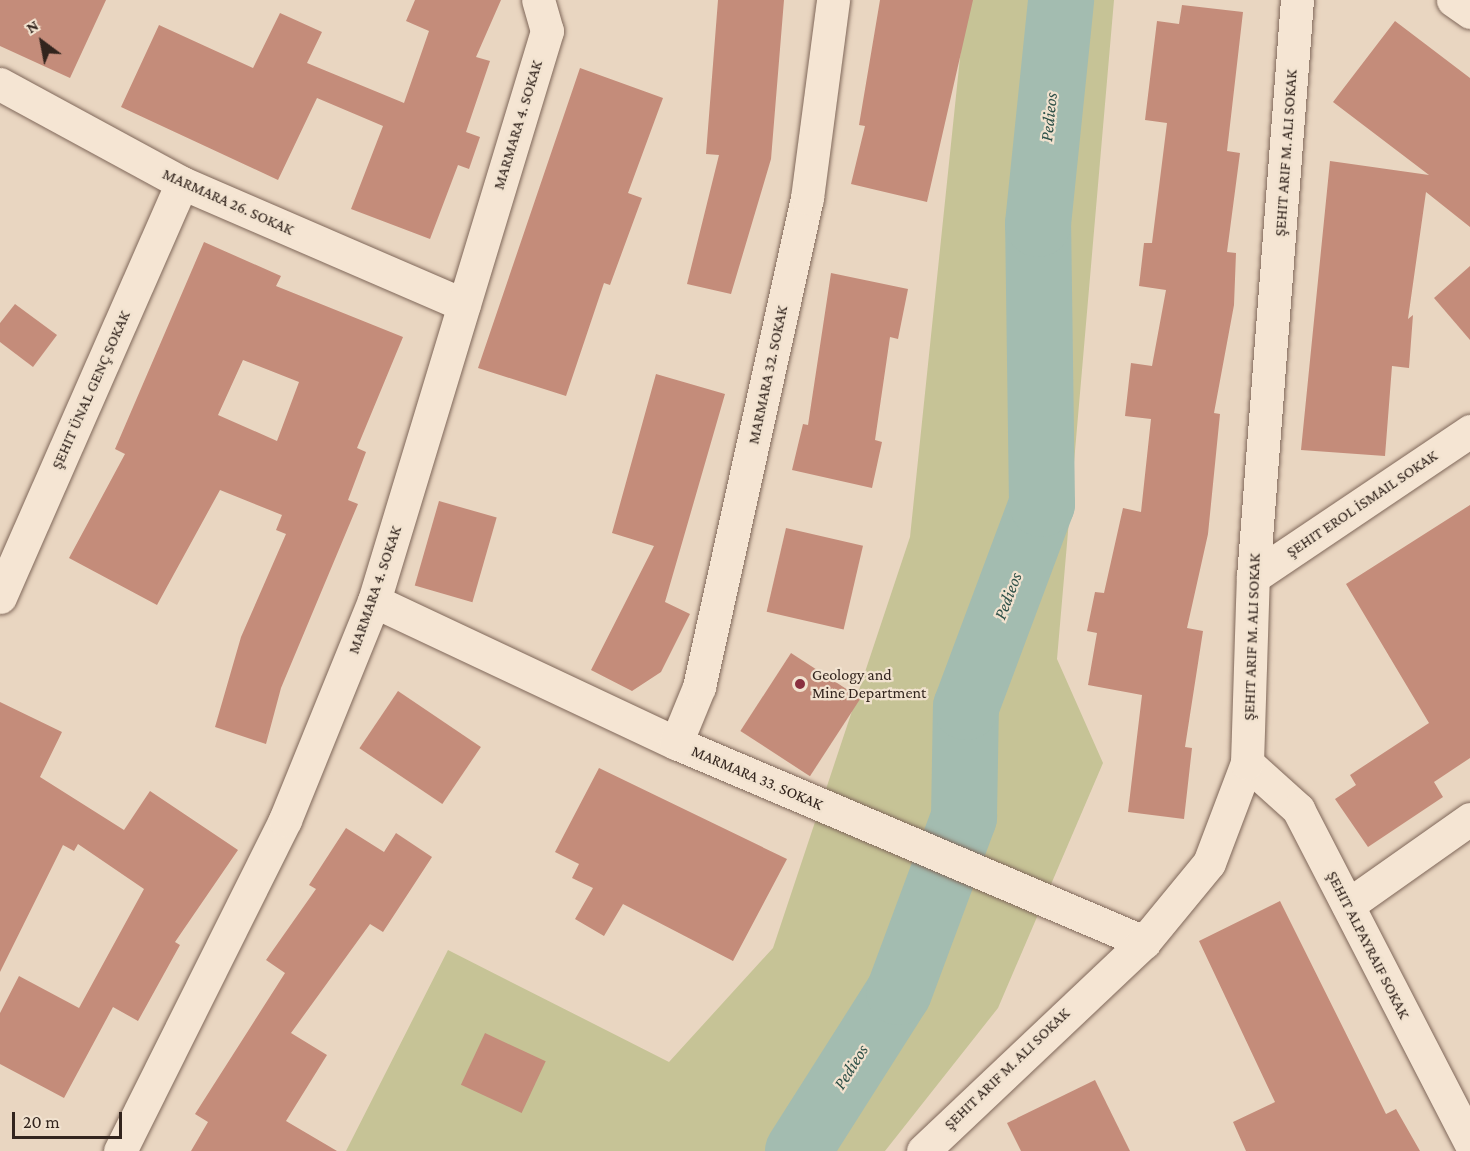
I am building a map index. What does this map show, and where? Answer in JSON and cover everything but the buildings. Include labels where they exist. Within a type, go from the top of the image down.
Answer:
[{"type":"street","name":"MARMARA 4. SOKAK","points":[[120,1151],[285,820],[374,601],[547,31],[538,0]]},
{"type":"street","name":"MARMARA 32. SOKAK","points":[[676,743],[699,687],[807,198],[833,0]]},
{"type":"street","name":"ŞEHIT ARIF M. ALI SOKAK","points":[[923,1151],[1144,942],[1209,863],[1247,763],[1253,577],[1296,0]]},
{"type":"street","points":[[1453,0],[1470,12]]},
{"type":"street","name":"MARMARA 26. SOKAK","points":[[0,84],[182,183],[464,305]]},
{"type":"street","name":"ŞEHIT ÜNAL GENÇ SOKAK","points":[[0,597],[182,183]]},
{"type":"street","name":"ŞEHIT EROL İSMAIL SOKAK","points":[[1253,577],[1470,431]]},
{"type":"street","name":"MARMARA 33. SOKAK","points":[[374,601],[676,743],[1144,942]]},
{"type":"street","name":"ŞEHIT ALPAYRAIF SOKAK","points":[[1247,763],[1298,809],[1470,1142]]},
{"type":"street","points":[[1348,905],[1470,819]]},
{"type":"shaded area","points":[[966,0],[1114,0],[1057,659],[1103,763],[998,1008],[885,1151],[346,1151],[448,950],[669,1062],[773,948],[910,537]]},
{"type":"waterway","name":"Pedieos","points":[[798,1151],[899,992],[964,817],[966,707],[1042,504],[1038,224],[1061,0]]},
{"type":"place","name":"Geology and Mine Department","points":[[800,684]]}]
